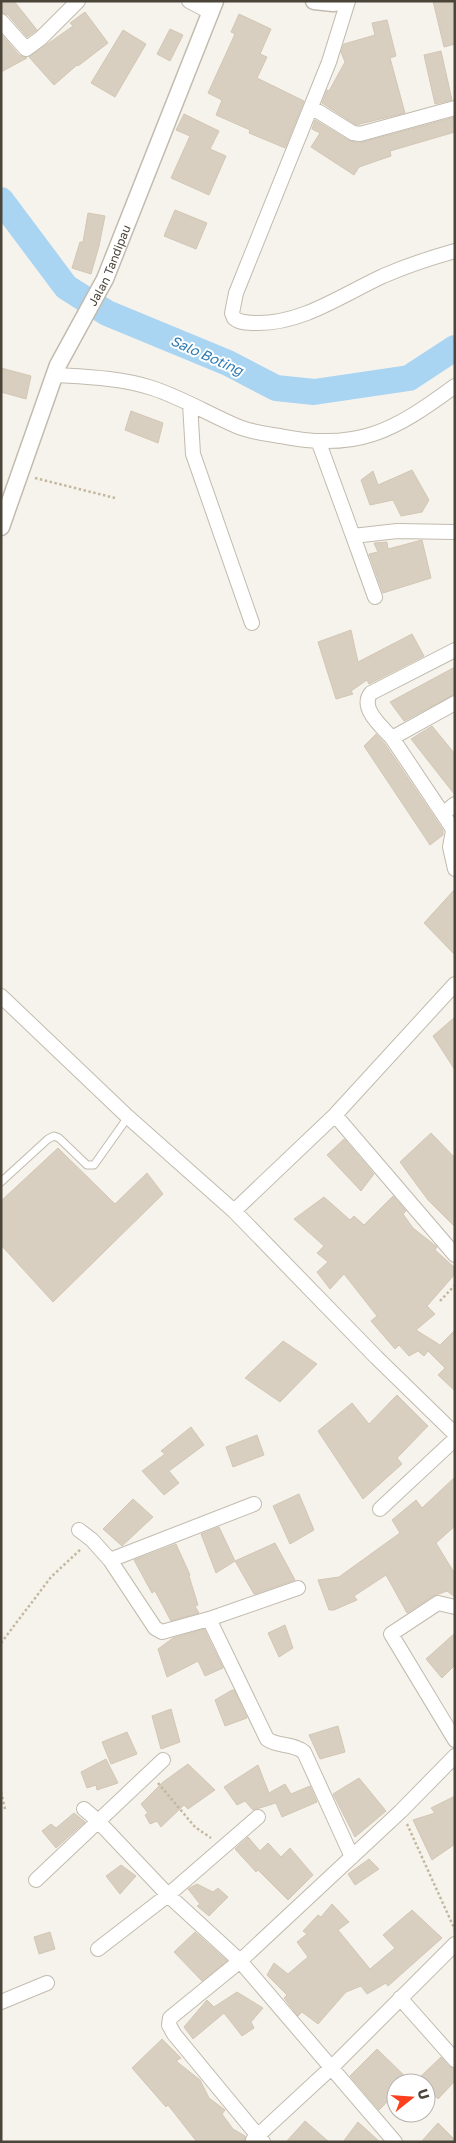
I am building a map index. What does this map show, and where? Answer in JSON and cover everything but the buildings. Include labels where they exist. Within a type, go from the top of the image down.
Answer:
[{"type":"street","points":[[1,21],[26,49],[41,38],[78,1]]},
{"type":"street","points":[[189,1],[212,7]]},
{"type":"street","points":[[314,1],[347,1],[329,62],[238,287],[233,305],[232,313],[234,318],[244,323],[267,323],[284,320],[314,310],[390,274],[455,251]]},
{"type":"street","name":"Jalan Tandipau","points":[[1,527],[56,370],[105,279],[212,7]]},
{"type":"street","points":[[312,106],[353,133],[360,134],[455,108]]},
{"type":"street","points":[[56,370],[126,380],[154,388],[247,429],[319,443],[350,440],[385,431],[422,410],[455,386]]},
{"type":"street","points":[[190,404],[193,454],[252,623]]},
{"type":"street","points":[[319,443],[375,597]]},
{"type":"street","points":[[353,536],[397,531],[455,532]]},
{"type":"street","points":[[455,650],[371,693],[366,701],[369,711],[392,738],[453,831],[450,847],[455,869]]},
{"type":"street","points":[[392,738],[455,703]]},
{"type":"street","points":[[443,814],[455,804]]},
{"type":"street","points":[[234,1211],[335,1115],[455,984]]},
{"type":"street","points":[[1,996],[128,1117],[234,1211],[376,1357],[455,1434]]},
{"type":"street","points":[[335,1115],[455,1255]]},
{"type":"street","points":[[380,1509],[455,1439]]},
{"type":"street","points":[[110,1560],[254,1504]]},
{"type":"street","points":[[79,1530],[92,1540],[110,1560],[159,1631],[168,1632],[298,1588]]},
{"type":"street","points":[[455,1607],[438,1603],[391,1634],[455,1740]]},
{"type":"street","points":[[209,1619],[267,1739],[296,1746],[304,1752],[352,1857]]},
{"type":"street","points":[[455,1756],[401,1811],[240,1961],[170,2018],[169,2025],[257,2140],[455,1944]]},
{"type":"street","points":[[36,1880],[97,1820],[163,1760]]},
{"type":"street","points":[[84,1809],[97,1820],[168,1895],[240,1961],[395,2142]]},
{"type":"street","points":[[98,1949],[168,1895],[258,1817]]},
{"type":"street","points":[[1,2002],[47,1984]]},
{"type":"street","points":[[400,1998],[455,2060]]},
{"type":"lane","points":[[1,1182],[48,1139],[54,1136],[87,1165],[94,1165],[128,1117]]},
{"type":"path","points":[[19,474],[114,498]]},
{"type":"path","points":[[440,1301],[455,1286]]},
{"type":"path","points":[[1,1642],[51,1577],[92,1540]]},
{"type":"path","points":[[149,1773],[195,1827],[224,1847]]},
{"type":"path","points":[[1,1792],[5,1809]]},
{"type":"path","points":[[401,1811],[455,1930]]},
{"type":"waterway","name":"Salo Boting","points":[[1,200],[66,287],[107,313],[228,363],[276,388],[314,392],[409,378],[455,348]]}]
